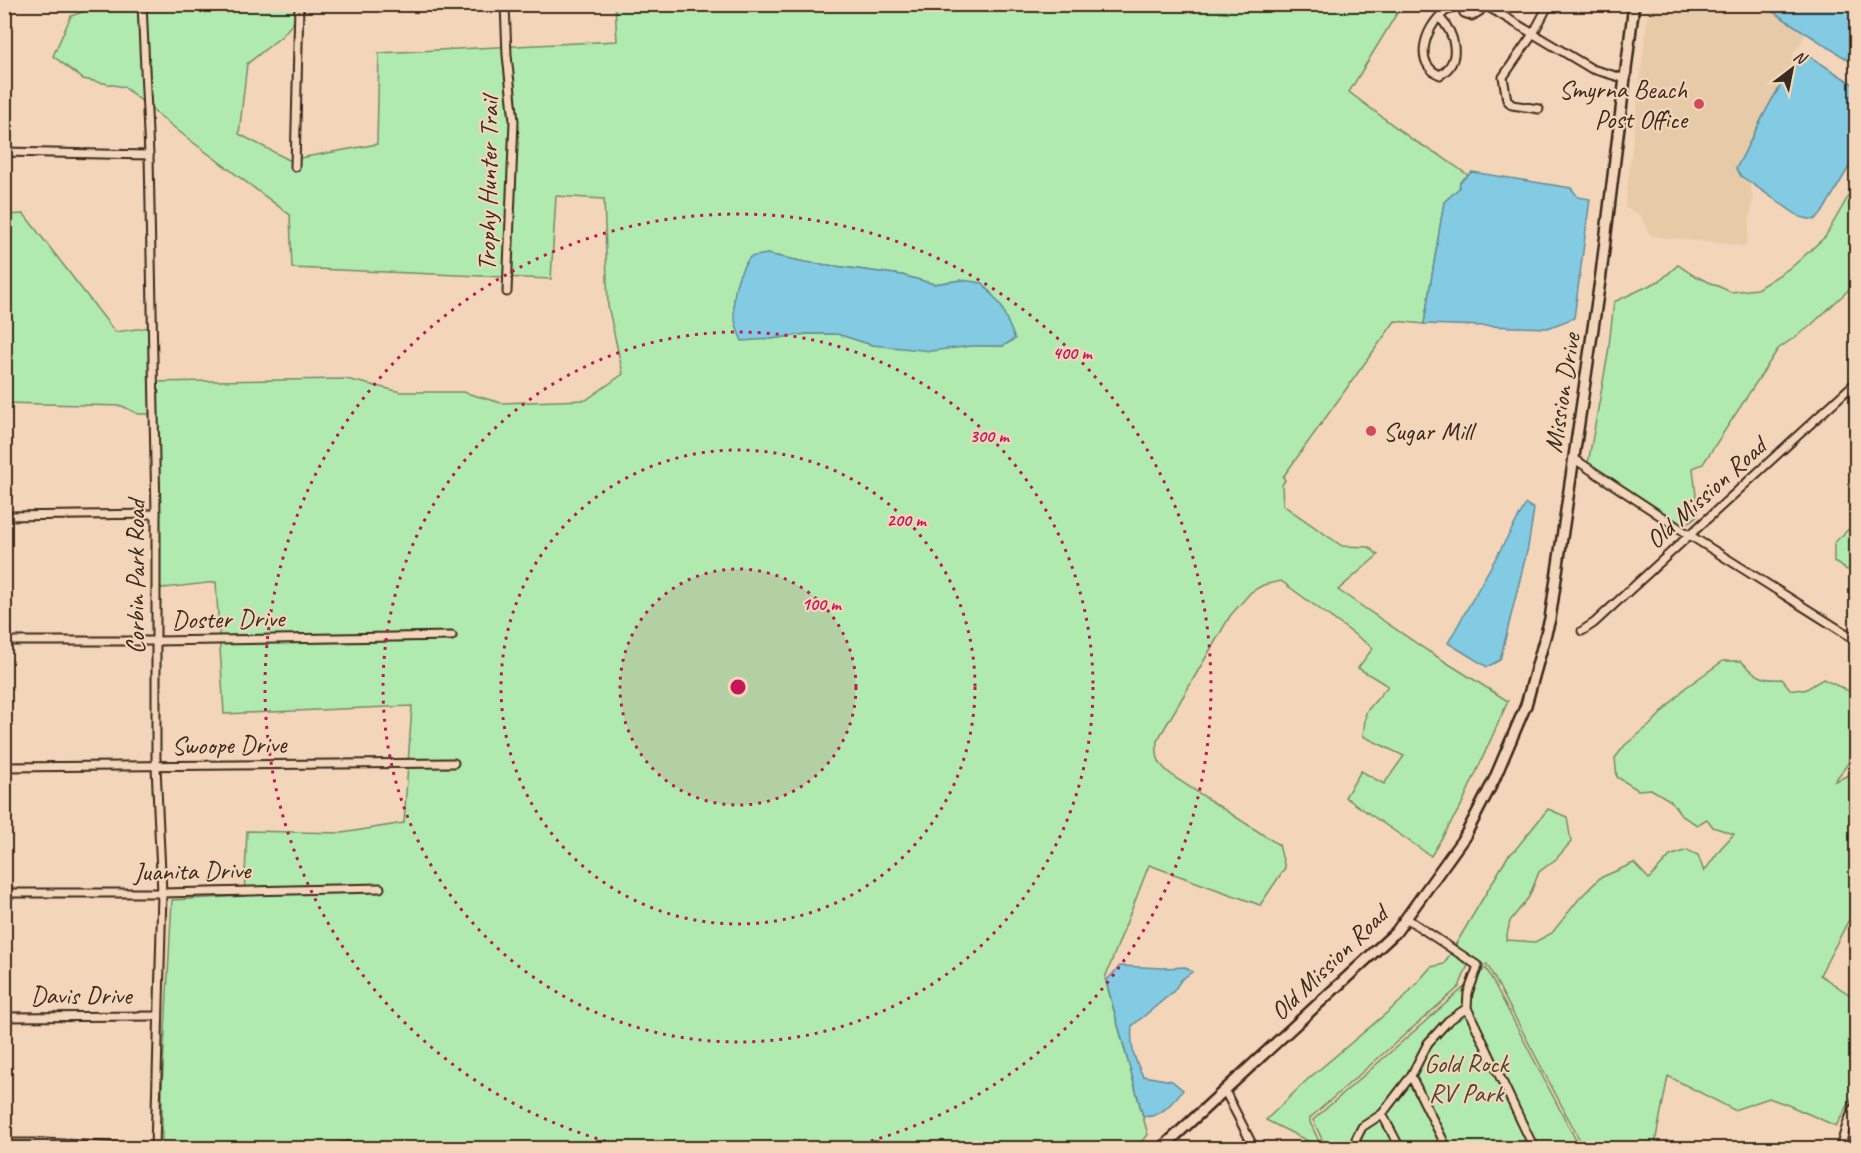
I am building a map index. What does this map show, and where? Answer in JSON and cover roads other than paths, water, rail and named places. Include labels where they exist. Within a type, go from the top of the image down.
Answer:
[{"type":"street","name":"Corbin Park Road","points":[[142,4],[149,155],[156,514],[156,767],[162,893],[155,1149]]},
{"type":"street","points":[[295,167],[299,4]]},
{"type":"street","name":"Trophy Hunter Trail","points":[[505,4],[507,55],[514,121],[507,292]]},
{"type":"street","points":[[1439,17],[1450,30],[1455,50],[1452,65],[1440,75],[1430,68],[1423,50],[1427,36],[1439,17],[1460,4],[1464,13],[1473,16],[1478,13],[1482,5],[1490,8],[1592,69],[1626,79]]},
{"type":"street","points":[[1539,109],[1512,105],[1507,100],[1503,86],[1506,73],[1533,34],[1547,7],[1555,4]]},
{"type":"street","name":"Mission Drive","points":[[1494,780],[1526,705],[1550,618],[1601,274],[1634,4]]},
{"type":"street","points":[[4,152],[149,155]]},
{"type":"street","name":"Old Mission Road","points":[[1582,632],[1691,536],[1857,382]]},
{"type":"street","points":[[1573,458],[1691,536],[1857,640]]},
{"type":"street","points":[[4,516],[156,514]]},
{"type":"street","name":"Doster Drive","points":[[4,641],[452,636]]},
{"type":"street","name":"Swoope Drive","points":[[4,767],[454,764]]},
{"type":"street","name":"Old Mission Road","points":[[1162,1149],[1396,932],[1465,836],[1494,780]]},
{"type":"street","name":"Juanita Drive","points":[[4,893],[162,893],[380,888]]},
{"type":"street","points":[[1406,918],[1478,966],[1468,993],[1467,1008],[1534,1149]]},
{"type":"street","points":[[1356,1149],[1356,1139],[1362,1127],[1382,1114],[1411,1076],[1428,1043],[1448,1021],[1467,1008]]},
{"type":"street","name":"Davis Drive","points":[[4,1017],[158,1016]]},
{"type":"street","points":[[1411,1076],[1447,1149]]},
{"type":"street","points":[[1225,1092],[1254,1149]]},
{"type":"street","points":[[1840,1149],[1848,1121],[1857,1105]]},
{"type":"street","points":[[1382,1114],[1400,1149]]},
{"type":"street","points":[[4,1143],[145,1149]]},
{"type":"street","points":[[335,1149],[348,1146],[353,1149]]},
{"type":"water","points":[[1762,5],[1856,6],[1856,65]]},
{"type":"water","points":[[1806,54],[1856,86],[1856,155],[1822,213],[1814,220],[1800,217],[1741,176],[1736,169],[1776,92]]},
{"type":"water","points":[[1472,172],[1571,188],[1578,197],[1590,199],[1574,318],[1548,328],[1424,324],[1444,202],[1459,188],[1460,182]]},
{"type":"water","points":[[767,254],[805,262],[902,275],[934,284],[962,280],[983,283],[1001,306],[1015,339],[1003,346],[971,346],[931,351],[872,345],[837,334],[806,334],[742,341],[734,309],[739,276],[750,257]]},
{"type":"water","points":[[1526,504],[1534,509],[1528,547],[1500,660],[1487,667],[1448,643]]},
{"type":"water","points":[[1120,966],[1185,967],[1192,972],[1181,980],[1173,992],[1132,1026],[1133,1052],[1143,1076],[1172,1081],[1183,1090],[1166,1109],[1155,1115],[1143,1116],[1106,981]]},
{"type":"place","name":"Smyrna Beach Post Office","points":[[1699,104]]},
{"type":"place","name":"Sugar Mill","points":[[1371,431]]},
{"type":"park label","name":"Gold Rock RV Park","points":[[1466,1078]]}]
